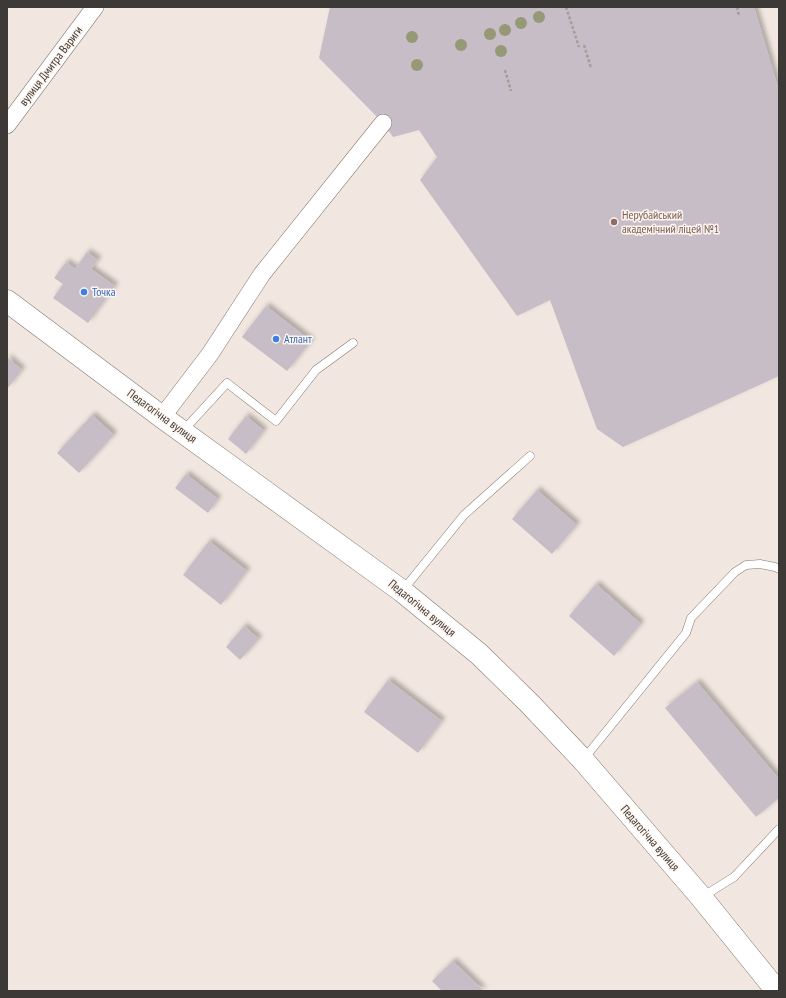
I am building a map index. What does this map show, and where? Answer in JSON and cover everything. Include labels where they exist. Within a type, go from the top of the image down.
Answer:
[{"type":"street","name":"вулиця Дмитра Вариги","points":[[7,125],[95,7]]},
{"type":"street","points":[[162,417],[210,354],[262,274],[383,123]]},
{"type":"street","name":"Педагогічна вулиця","points":[[7,301],[162,417],[402,591],[479,654],[530,704],[583,760],[701,897],[774,988]]},
{"type":"lane","points":[[183,432],[227,383],[276,421],[316,370],[353,344]]},
{"type":"lane","points":[[402,591],[464,515],[530,456]]},
{"type":"lane","points":[[583,760],[686,633],[691,618],[735,572],[746,565],[760,564],[779,569]]},
{"type":"lane","points":[[701,897],[734,877],[779,829]]},
{"type":"path","points":[[566,7],[579,46]]},
{"type":"path","points":[[737,7],[739,16]]},
{"type":"path","points":[[584,45],[591,68]]},
{"type":"path","points":[[505,70],[511,90]]},
{"type":"building","name":"Нерубайський академічний ліцей №1","points":[[330,7],[754,7],[779,91],[779,376],[623,447],[597,429],[550,300],[517,316],[420,180],[437,157],[419,130],[393,137],[383,123],[319,58]]},
{"type":"building","name":"Точка","points":[[87,252],[98,260],[91,269],[115,286],[88,323],[53,298],[63,284],[54,278],[66,262],[75,269]]},
{"type":"building","name":"Атлант","points":[[266,306],[311,341],[287,371],[242,337]]},
{"type":"building","points":[[7,357],[22,370],[7,389]]},
{"type":"building","points":[[92,415],[114,435],[79,473],[57,453]]},
{"type":"building","points":[[246,416],[264,431],[246,454],[228,439]]},
{"type":"building","points":[[186,474],[218,499],[208,513],[175,488]]},
{"type":"building","points":[[537,490],[577,525],[552,554],[512,519]]},
{"type":"building","points":[[209,541],[247,571],[221,605],[183,575]]},
{"type":"building","points":[[596,584],[641,624],[614,656],[569,616]]},
{"type":"building","points":[[244,626],[259,639],[240,660],[226,647]]},
{"type":"building","points":[[388,680],[442,721],[418,753],[364,712]]},
{"type":"building","points":[[697,682],[779,779],[779,798],[756,817],[665,708]]},
{"type":"building","points":[[453,961],[484,991],[442,991],[432,981]]},
{"type":"place","name":"Нерубайський академічний ліцей №1","points":[[614,222]]},
{"type":"place","name":"Точка","points":[[84,292]]},
{"type":"place","name":"Атлант","points":[[276,339]]}]
